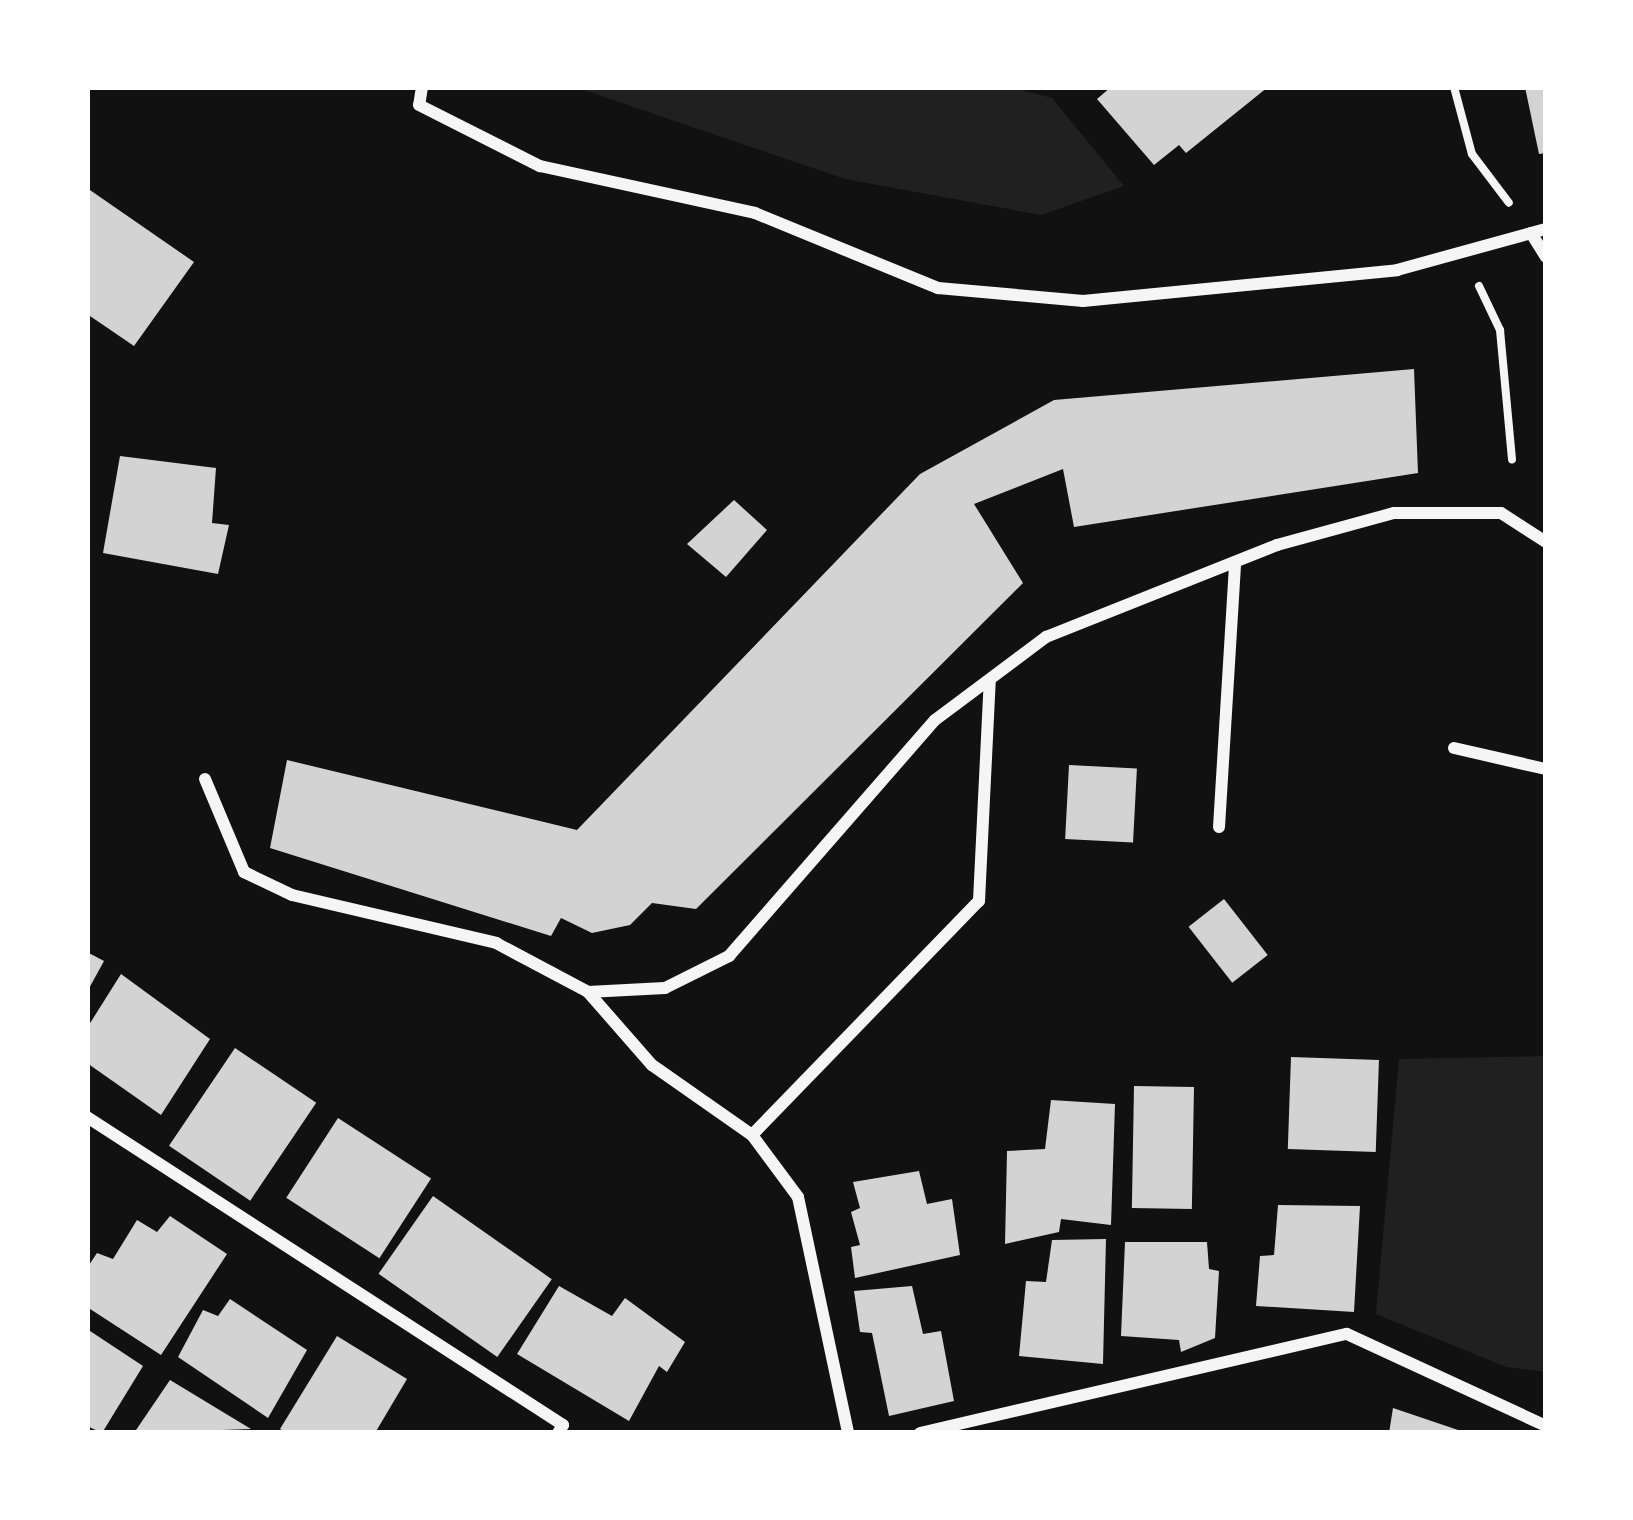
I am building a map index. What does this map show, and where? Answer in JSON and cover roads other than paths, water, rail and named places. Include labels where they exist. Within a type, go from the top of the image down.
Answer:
[{"type":"street","points":[[422,87],[419,105],[540,166],[755,214],[938,288],[1082,301],[1396,270],[1539,231],[1546,257]]},
{"type":"street","points":[[588,992],[665,988],[730,956],[935,720],[1046,637],[1235,562],[1394,513],[1501,513],[1543,536]]},
{"type":"street","points":[[1219,827],[1235,562]]},
{"type":"street","points":[[752,1135],[979,901],[990,680]]},
{"type":"street","points":[[1454,748],[1546,769]]},
{"type":"street","points":[[205,779],[244,872],[292,895],[496,944],[588,992],[652,1065],[752,1135],[798,1197],[848,1433]]},
{"type":"street","points":[[87,1117],[563,1425],[558,1433]]},
{"type":"street","points":[[920,1433],[1347,1334],[1546,1426]]}]
